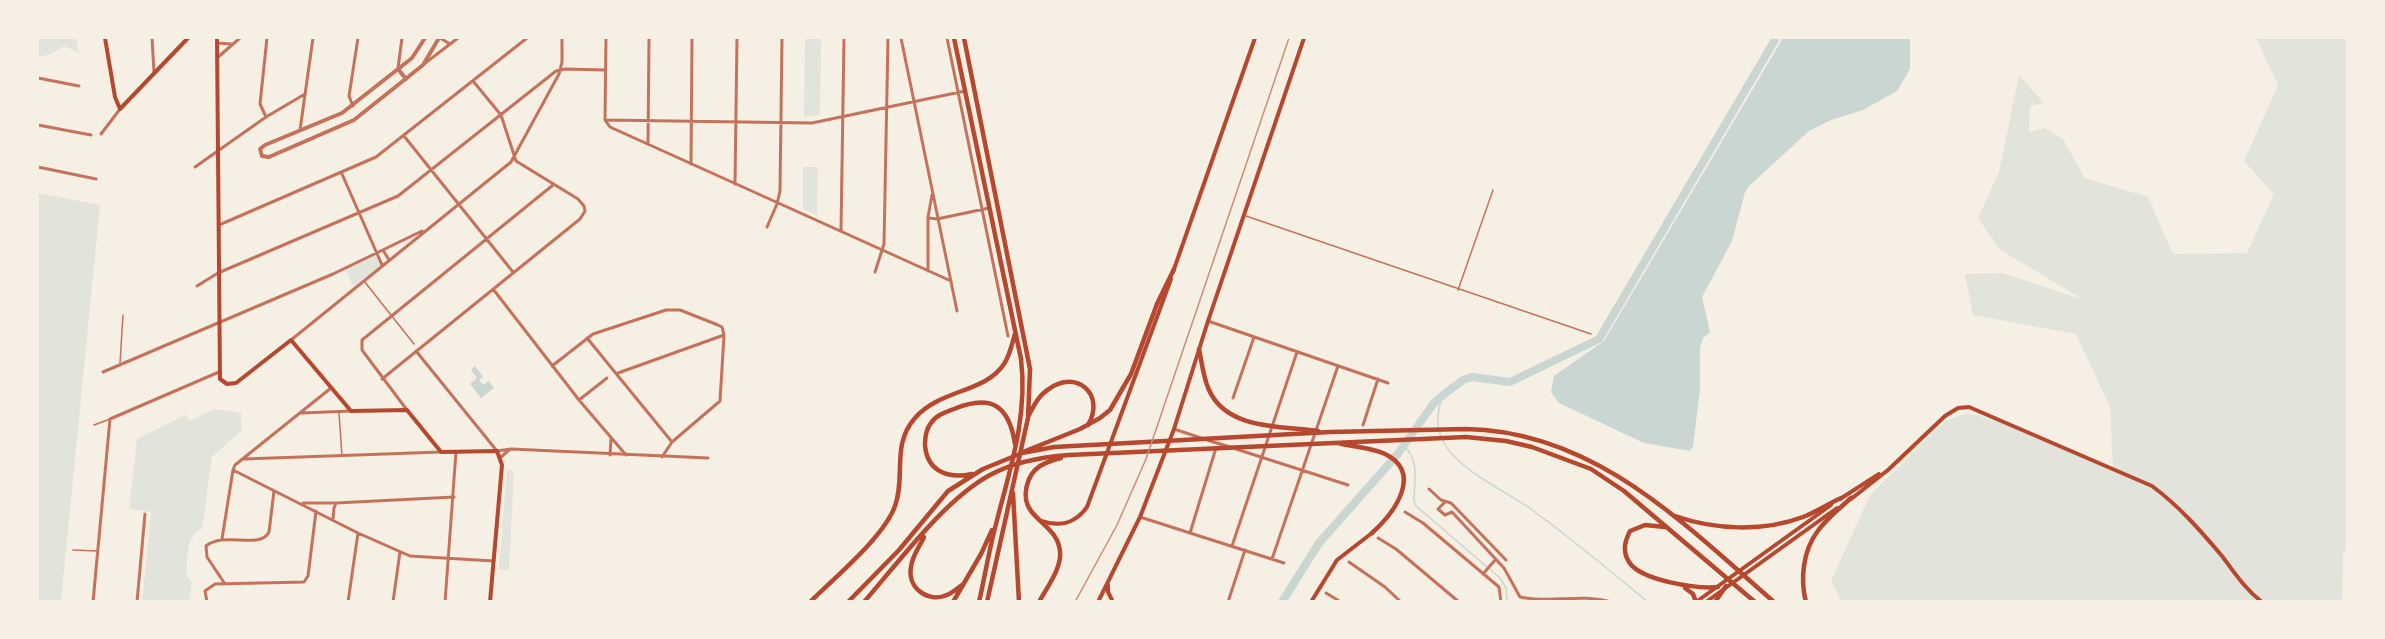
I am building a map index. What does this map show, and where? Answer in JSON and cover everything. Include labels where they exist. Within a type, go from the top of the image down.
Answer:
[{"type":"main road","points":[[105,38],[115,97],[120,109],[188,38]]},
{"type":"main road","points":[[954,38],[986,208],[1021,359],[1023,389],[1016,449],[996,523],[979,602]]},
{"type":"main road","points":[[964,38],[1028,351],[1030,378],[1028,418],[987,602]]},
{"type":"main road","points":[[1039,519],[1056,524],[1070,522],[1087,507],[1255,38]]},
{"type":"main road","points":[[1098,602],[1140,517],[1174,429],[1208,321],[1304,38]]},
{"type":"main road","points":[[217,40],[219,372],[222,382],[236,383],[291,340],[351,411],[407,410],[441,452],[497,450],[501,457],[502,469],[490,602]]},
{"type":"main road","points":[[1022,453],[1029,448],[1087,426],[1110,410],[1131,374],[1157,304],[1174,269]]},
{"type":"main road","points":[[810,602],[879,533],[891,516],[900,489],[900,448],[914,418],[938,399],[975,386],[992,377],[1007,359],[1015,334]]},
{"type":"main road","points":[[1199,349],[1210,393],[1224,410],[1242,421],[1330,432]]},
{"type":"main road","points":[[1028,418],[1036,403],[1053,386],[1070,383],[1083,386],[1093,397],[1095,404],[1093,417],[1087,426]]},
{"type":"main road","points":[[974,473],[954,477],[936,470],[930,463],[925,446],[927,430],[931,423],[943,413],[973,402],[992,403],[999,407],[1010,420],[1016,449]]},
{"type":"main road","points":[[1706,602],[1851,498],[1887,470],[1952,411],[1965,407],[1973,408],[2152,486],[2193,522],[2248,590],[2262,602]]},
{"type":"main road","points":[[848,602],[899,550],[948,491],[974,473],[1022,453],[1054,447],[1330,432],[1487,429],[1535,438],[1577,453],[1628,481],[1774,602]]},
{"type":"main road","points":[[864,602],[965,492],[1001,470],[1025,461],[1069,455],[1481,437],[1532,447],[1591,469],[1624,491],[1755,602]]},
{"type":"main road","points":[[1311,602],[1338,560],[1386,519],[1396,507],[1403,491],[1402,476],[1395,462],[1383,453],[1328,442]]},
{"type":"main road","points":[[1039,602],[1059,565],[1060,554],[1056,537],[1028,507],[1026,491],[1031,475],[1041,465],[1069,455]]},
{"type":"main road","points":[[1681,584],[1693,594],[1696,602],[1841,498],[1887,470]]},
{"type":"main road","points":[[1013,487],[1019,602]]},
{"type":"main road","points":[[1670,514],[1692,522],[1722,528],[1774,524],[1805,516],[1841,498]]},
{"type":"main road","points":[[1806,602],[1802,579],[1816,533],[1851,498]]},
{"type":"main road","points":[[953,602],[996,523]]},
{"type":"main road","points":[[1668,528],[1654,524],[1637,526],[1629,531],[1624,541],[1625,553],[1630,564],[1636,569],[1681,584],[1695,587],[1718,587]]},
{"type":"main road","points":[[928,530],[911,567],[913,583],[921,593],[935,597],[945,596],[962,585]]},
{"type":"main road","points":[[1108,584],[1108,592],[1113,602]]},
{"type":"main road","points":[[1715,602],[1726,586]]},
{"type":"street","points":[[152,38],[154,72]]},
{"type":"street","points":[[217,58],[240,38]]},
{"type":"street","points":[[266,117],[260,104],[267,38]]},
{"type":"street","points":[[300,130],[313,38]]},
{"type":"street","points":[[353,106],[349,96],[358,38]]},
{"type":"street","points":[[402,38],[398,69],[406,79]]},
{"type":"street","points":[[425,38],[415,56],[353,106],[342,113],[262,147],[260,154],[266,158],[347,124],[458,38]]},
{"type":"street","points":[[423,65],[439,38],[450,44]]},
{"type":"street","points":[[218,225],[342,174],[376,157],[527,38]]},
{"type":"street","points":[[291,340],[514,158],[560,70],[562,38]]},
{"type":"street","points":[[606,38],[605,120],[610,127],[951,281]]},
{"type":"street","points":[[648,144],[649,38]]},
{"type":"street","points":[[691,164],[693,38]]},
{"type":"street","points":[[735,184],[737,38]]},
{"type":"street","points":[[767,227],[780,191],[782,38]]},
{"type":"street","points":[[841,231],[844,38]]},
{"type":"street","points":[[875,272],[882,250],[888,38]]},
{"type":"street","points":[[901,38],[957,311]]},
{"type":"street","points":[[947,38],[986,208],[1008,336]]},
{"type":"street","points":[[217,40],[231,44]]},
{"type":"street","points":[[154,59],[161,64]]},
{"type":"street","points":[[197,286],[218,273],[398,196],[560,70],[605,70]]},
{"type":"street","points":[[38,78],[79,86]]},
{"type":"street","points":[[382,379],[580,219],[584,213],[585,208],[582,202],[514,158],[501,115],[473,81]]},
{"type":"street","points":[[542,82],[550,89]]},
{"type":"street","points":[[605,120],[812,123],[965,91]]},
{"type":"street","points":[[195,167],[266,117],[305,94]]},
{"type":"street","points":[[101,134],[120,109]]},
{"type":"street","points":[[38,125],[91,135]]},
{"type":"street","points":[[404,136],[513,272]]},
{"type":"street","points":[[38,167],[96,179]]},
{"type":"street","points":[[342,174],[382,265]]},
{"type":"street","points":[[407,410],[382,379],[362,350],[360,343],[364,337],[553,184]]},
{"type":"street","points":[[928,271],[928,217],[932,193]]},
{"type":"street","points":[[928,217],[937,219],[986,208]]},
{"type":"street","points":[[103,372],[383,250],[428,228]]},
{"type":"street","points":[[383,250],[389,260]]},
{"type":"street","points":[[493,289],[579,400],[626,456]]},
{"type":"street","points":[[552,366],[587,338],[599,332],[672,309],[710,320],[718,325],[723,333],[720,402],[672,442],[662,457]]},
{"type":"street","points":[[1208,321],[1388,383]]},
{"type":"street","points":[[617,373],[723,333]]},
{"type":"street","points":[[1233,398],[1254,337]]},
{"type":"street","points":[[587,338],[672,442]]},
{"type":"street","points":[[416,351],[497,450],[708,458]]},
{"type":"street","points":[[1232,546],[1298,352]]},
{"type":"street","points":[[1272,559],[1304,471],[1338,366]]},
{"type":"street","points":[[93,602],[110,419],[219,372]]},
{"type":"street","points":[[579,400],[607,378]]},
{"type":"street","points":[[1363,425],[1378,379]]},
{"type":"street","points":[[222,539],[233,470],[243,459],[331,388]]},
{"type":"street","points":[[300,413],[351,411]]},
{"type":"street","points":[[1174,429],[1348,485]]},
{"type":"street","points":[[610,455],[611,439]]},
{"type":"street","points":[[1190,533],[1217,443]]},
{"type":"street","points":[[501,457],[511,449]]},
{"type":"street","points":[[243,459],[441,452]]},
{"type":"street","points":[[446,602],[456,452]]},
{"type":"street","points":[[233,470],[400,552],[414,556],[494,561]]},
{"type":"street","points":[[1430,489],[1445,502],[1451,503],[1506,560]]},
{"type":"street","points":[[225,584],[207,557],[205,550],[208,544],[222,539],[260,541],[266,537],[269,532],[274,490]]},
{"type":"street","points":[[301,503],[454,496]]},
{"type":"street","points":[[1445,502],[1438,509],[1445,515],[1452,512],[1496,559],[1504,568],[1520,597],[1534,600],[1589,596],[1612,602]]},
{"type":"street","points":[[333,519],[336,503]]},
{"type":"street","points":[[207,602],[204,594],[206,589],[218,584],[304,582],[308,576],[316,511]]},
{"type":"street","points":[[1405,512],[1423,523],[1500,588],[1501,602]]},
{"type":"street","points":[[137,602],[145,514]]},
{"type":"street","points":[[1140,517],[1284,563]]},
{"type":"street","points":[[348,602],[358,533]]},
{"type":"street","points":[[1378,538],[1396,549],[1459,602]]},
{"type":"street","points":[[1228,602],[1245,550]]},
{"type":"street","points":[[393,602],[400,552]]},
{"type":"street","points":[[1484,574],[1500,554]]},
{"type":"street","points":[[1349,562],[1385,587],[1401,602]]},
{"type":"street","points":[[218,573],[218,584]]},
{"type":"street","points":[[1326,593],[1341,602]]},
{"type":"lane","points":[[1458,290],[1493,190]]},
{"type":"lane","points":[[1243,216],[1591,334]]},
{"type":"lane","points":[[363,280],[414,344]]},
{"type":"lane","points":[[120,364],[123,315]]},
{"type":"lane","points":[[339,412],[342,456]]},
{"type":"lane","points":[[94,425],[110,419]]},
{"type":"lane","points":[[73,550],[98,551]]},
{"type":"shaded area","points":[[38,38],[76,38],[79,53],[64,46],[51,54],[38,57]]},
{"type":"shaded area","points":[[805,38],[821,38],[820,115],[804,117]]},
{"type":"shaded area","points":[[1783,38],[1910,38],[1910,69],[1897,91],[1863,110],[1831,120],[1809,131],[1745,192],[1732,241],[1702,297],[1710,332],[1703,338],[1700,347],[1700,389],[1693,447],[1690,451],[1644,443],[1559,403],[1551,392],[1554,376],[1604,341]]},
{"type":"shaded area","points":[[2256,38],[2347,38],[2348,545],[2343,555],[2342,601],[1842,602],[1831,581],[1870,495],[1945,421],[1968,413],[2023,428],[2113,468],[2110,407],[2076,334],[1973,315],[1965,274],[2003,273],[2084,300],[1999,249],[1978,218],[1999,172],[2019,75],[2044,103],[2030,106],[2029,132],[2044,128],[2063,139],[2085,178],[2148,197],[2173,254],[2247,253],[2274,194],[2244,161],[2278,85]]},
{"type":"shaded area","points":[[803,167],[818,167],[817,215],[803,209]]},
{"type":"shaded area","points":[[38,193],[100,205],[61,601],[38,601]]},
{"type":"shaded area","points":[[376,253],[382,265],[353,286],[345,268]]},
{"type":"shaded area","points":[[475,366],[483,377],[479,380],[483,385],[489,381],[494,388],[481,398],[470,384],[477,378],[471,370]]},
{"type":"shaded area","points":[[214,409],[241,413],[242,430],[212,457],[202,529],[193,536],[188,548],[186,575],[192,583],[189,601],[142,601],[151,512],[129,509],[137,439],[185,415],[190,421]]},
{"type":"shaded area","points":[[507,470],[514,471],[509,570],[499,569]]},
{"type":"waterway","points":[[1282,602],[1319,543],[1397,455],[1434,403],[1443,395],[1463,380],[1472,377],[1510,382],[1599,339],[1776,38]]},
{"type":"waterway","points":[[1443,395],[1439,407],[1438,425],[1441,437],[1451,453],[1482,479],[1544,518],[1648,602]]},
{"type":"waterway","points":[[1404,446],[1414,465],[1416,506],[1500,578],[1506,588],[1507,602]]},
{"type":"railway","points":[[1075,602],[1117,525],[1146,459],[1289,38]]}]
